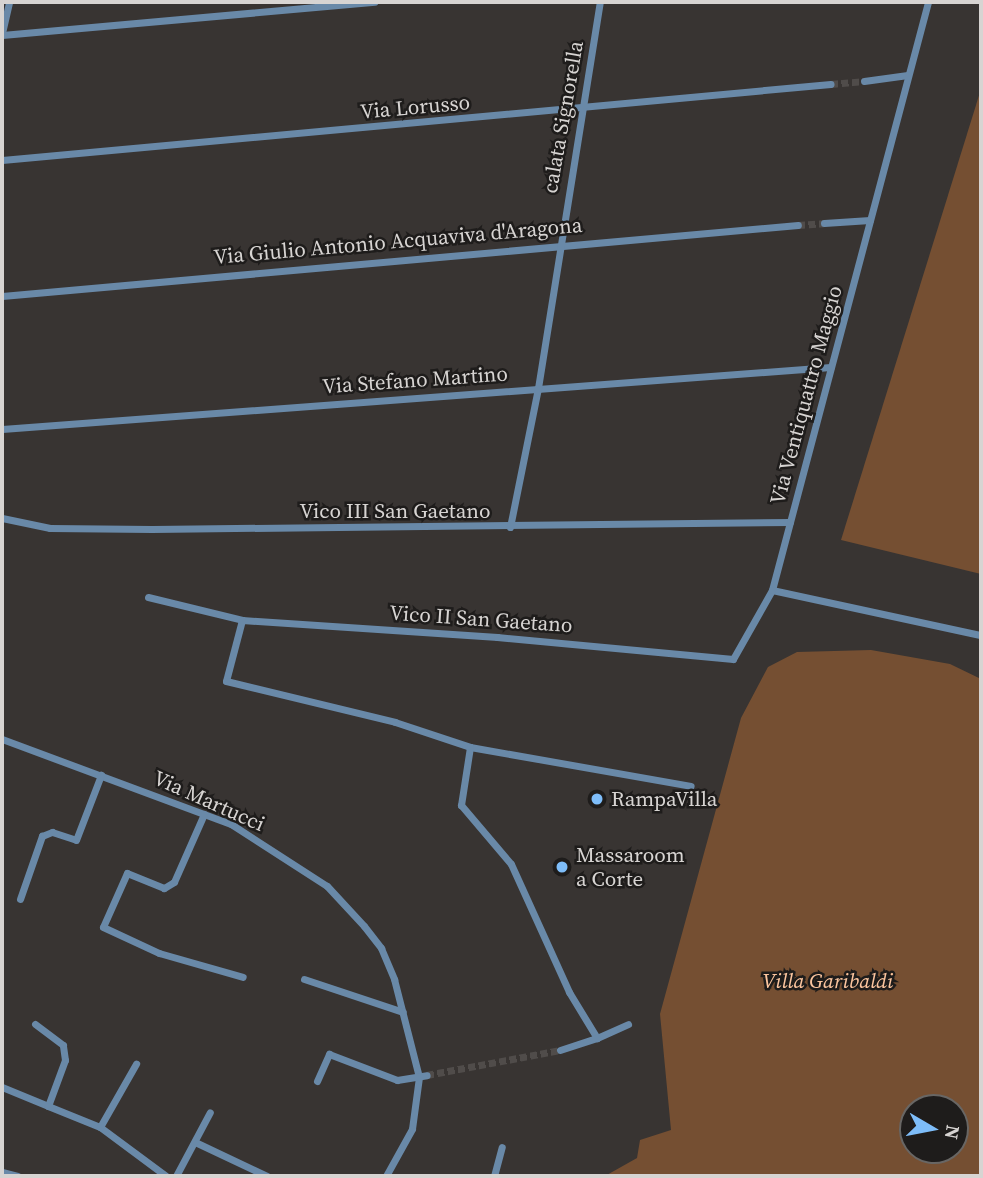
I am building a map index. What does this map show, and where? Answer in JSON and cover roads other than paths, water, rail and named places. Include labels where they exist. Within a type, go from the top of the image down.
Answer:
[{"type":"street","points":[[9,2],[2,34],[375,2]]},
{"type":"street","name":"calata Signorella","points":[[510,527],[538,388],[580,110],[600,2]]},
{"type":"street","name":"Via Ventiquattro Maggio","points":[[772,590],[928,2]]},
{"type":"street","points":[[864,81],[908,75]]},
{"type":"street","name":"Via Lorusso","points":[[2,160],[580,110],[831,84]]},
{"type":"street","points":[[824,223],[870,220]]},
{"type":"street","name":"Via Giulio Antonio Acquaviva d'Aragona","points":[[2,296],[559,243],[798,225]]},
{"type":"street","name":"Via Stefano Martino","points":[[2,429],[831,367]]},
{"type":"street","name":"Vico III San Gaetano","points":[[2,518],[50,528],[510,527],[790,522]]},
{"type":"street","points":[[772,590],[981,635]]},
{"type":"street","name":"Vico II San Gaetano","points":[[148,597],[243,620],[491,636],[733,659],[772,590]]},
{"type":"street","points":[[243,620],[226,681],[395,722],[470,747],[691,786]]},
{"type":"street","name":"Via Martucci","points":[[2,739],[204,814],[286,856],[327,886],[381,948],[423,1076],[412,1129],[386,1176]]},
{"type":"street","points":[[470,747],[461,805],[512,864],[569,992],[597,1038]]},
{"type":"street","points":[[20,899],[42,836],[52,832],[76,840],[101,775]]},
{"type":"street","points":[[204,814],[174,882],[164,888],[127,873],[103,927],[159,953],[243,977]]},
{"type":"street","points":[[304,979],[403,1012]]},
{"type":"street","points":[[34,1024],[63,1045],[65,1060],[48,1107]]},
{"type":"street","points":[[559,1050],[597,1038],[628,1024]]},
{"type":"street","points":[[317,1081],[329,1054],[397,1080],[423,1076]]},
{"type":"street","points":[[100,1127],[136,1064]]},
{"type":"street","points":[[2,1087],[100,1127],[166,1176]]},
{"type":"street","points":[[176,1176],[210,1112]]},
{"type":"street","points":[[195,1142],[267,1176]]},
{"type":"street","points":[[494,1176],[502,1147]]},
{"type":"street","points":[[2,1172],[18,1176]]},
{"type":"tunnel","points":[[831,84],[864,81]]},
{"type":"tunnel","points":[[798,225],[824,223]]},
{"type":"tunnel","points":[[427,1075],[560,1050]]},
{"type":"place","name":"RampaVilla","points":[[597,799]]},
{"type":"place","name":"Massaroom a Corte","points":[[562,867]]},
{"type":"park label","name":"Villa Garibaldi","points":[[828,981]]}]
